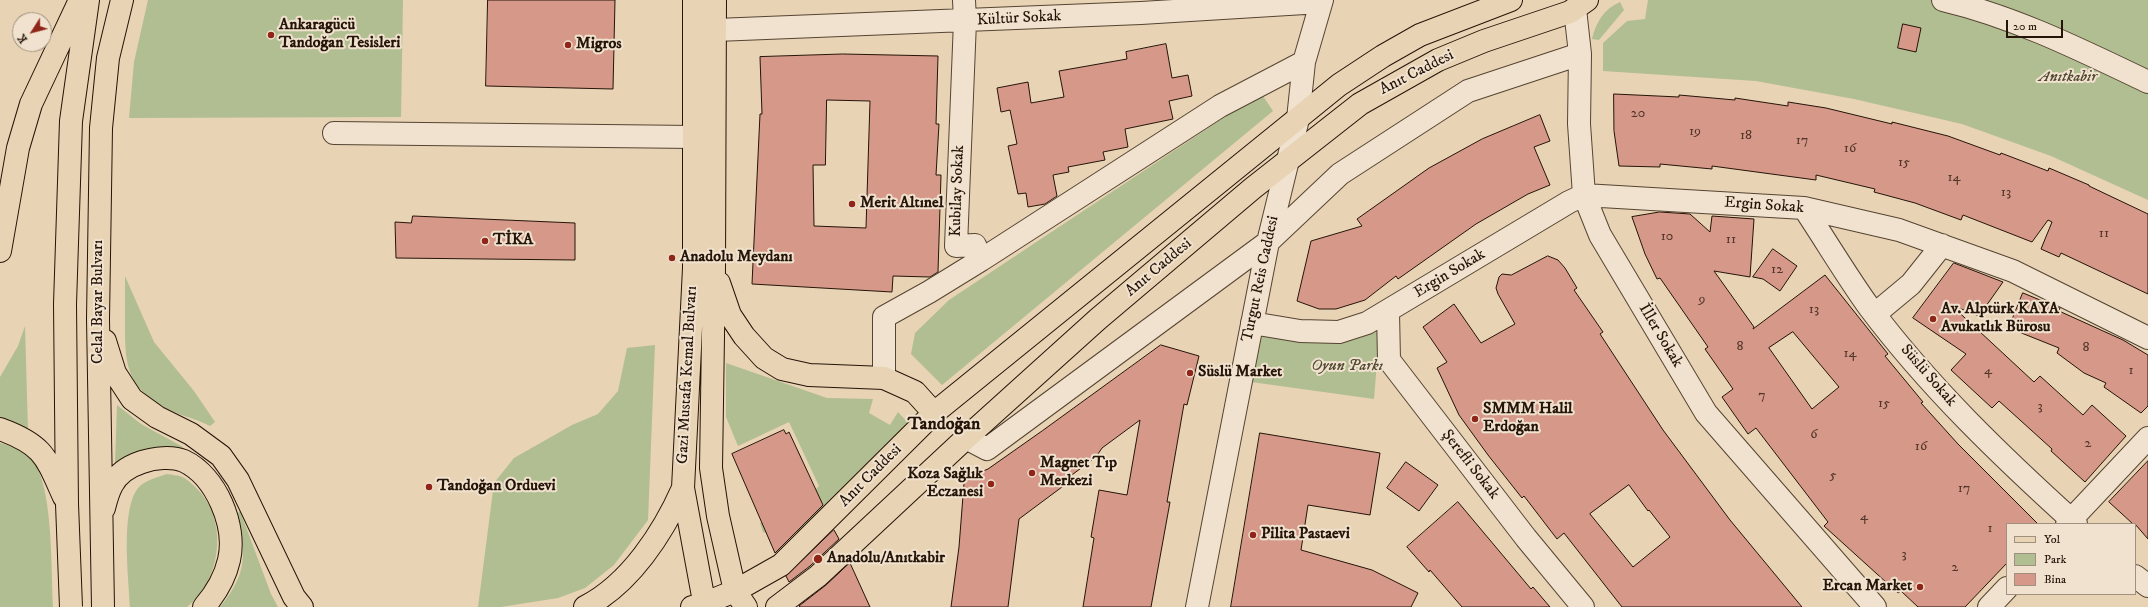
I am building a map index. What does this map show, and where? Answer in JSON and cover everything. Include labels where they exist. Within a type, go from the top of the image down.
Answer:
[{"type":"main road","points":[[0,251],[18,148],[29,112],[80,0]]},
{"type":"main road","name":"Celal Bayar Bulvarı","points":[[71,607],[67,504],[65,304],[71,121],[88,0]]},
{"type":"main road","name":"Celal Bayar Bulvarı","points":[[103,607],[98,319],[101,128],[108,58],[122,0]]},
{"type":"main road","name":"Gazi Mustafa Kemal Bulvarı","points":[[694,0],[694,268],[683,488],[700,606]]},
{"type":"main road","name":"Gazi Mustafa Kemal Bulvarı","points":[[715,0],[714,269],[711,474],[718,516],[740,599]]},
{"type":"main road","name":"Anıt Caddesi","points":[[700,606],[740,599],[781,565],[934,413],[1339,86],[1383,56],[1420,35],[1511,0]]},
{"type":"main road","name":"Anıt Caddesi","points":[[777,607],[818,576],[966,438],[1098,319],[1288,159],[1360,104],[1431,63],[1484,41],[1581,5]]},
{"type":"main road","points":[[714,269],[730,315],[744,336],[764,358],[782,369],[809,375],[884,378],[915,392],[934,413]]},
{"type":"main road","points":[[98,319],[115,373],[132,399],[157,418],[191,434],[221,456],[238,480],[294,596],[302,607]]},
{"type":"main road","points":[[0,429],[23,437],[45,456],[67,504]]},
{"type":"main road","points":[[101,517],[112,484],[128,467],[155,458],[183,461],[204,476],[220,499],[229,525],[230,559],[217,593],[204,607]]},
{"type":"main road","points":[[585,607],[608,591],[633,567],[651,546],[668,520],[683,488]]},
{"type":"street","points":[[1943,0],[2030,28],[2062,41],[2148,82]]},
{"type":"street","name":"Kültür Sokak","points":[[716,30],[965,11],[1322,1]]},
{"type":"street","name":"Turgut Reis Caddesi","points":[[1197,607],[1268,242],[1298,119],[1304,62],[1322,1]]},
{"type":"street","name":"İller Sokak","points":[[1581,5],[1579,124],[1584,195],[1600,235],[1706,413],[1875,607]]},
{"type":"street","name":"Kubilay Sokak","points":[[965,11],[956,246],[975,245],[981,260]]},
{"type":"street","points":[[966,438],[987,449],[1268,242],[1340,174],[1468,91],[1580,54]]},
{"type":"street","points":[[884,378],[884,317],[929,292],[981,260],[1220,106],[1304,62]]},
{"type":"street","points":[[334,132],[694,137]]},
{"type":"street","name":"Ergin Sokak","points":[[1252,322],[1300,331],[1339,332],[1367,323],[1388,312],[1569,202],[1584,195],[1804,208],[1899,230],[2013,271],[2148,338]]},
{"type":"street","name":"Süslü Sokak","points":[[1804,208],[1875,314],[1937,388],[1997,451],[2072,523]]},
{"type":"street","points":[[1875,314],[1911,284],[1942,245]]},
{"type":"street","name":"Şerefli Sokak","points":[[1388,312],[1389,360],[1526,538],[1583,607]]},
{"type":"street","points":[[2072,523],[2148,438]]},
{"type":"street","points":[[2136,577],[2148,586]]},
{"type":"street","points":[[1989,607],[2006,589]]},
{"type":"green space","name":"Ankaragücü Tandoğan Tesisleri","points":[[148,0],[403,0],[401,117],[129,118],[134,62]]},
{"type":"green space","name":"Anıtkabir","points":[[1648,0],[2148,0],[2148,200],[2051,156],[1962,124],[1854,99],[1756,81],[1603,71],[1603,43],[1627,21],[1645,19]]},
{"type":"green space","points":[[1620,2],[1624,10],[1599,40],[1592,39],[1598,22],[1605,12]]},
{"type":"green space","points":[[1261,93],[1273,111],[942,385],[911,354],[915,333],[949,300]]},
{"type":"green space","points":[[125,276],[154,342],[194,391],[215,422],[210,426],[162,406],[142,391],[135,382],[131,374],[126,353]]},
{"type":"green space","name":"Oyun Parkı","points":[[1380,325],[1374,399],[1251,382],[1260,334]]},
{"type":"green space","points":[[25,326],[28,431],[0,422],[0,377],[18,346]]},
{"type":"green space","points":[[655,345],[648,520],[614,565],[585,588],[558,598],[501,607],[478,607],[494,483],[514,458],[572,425],[598,414],[618,391],[627,348]]},
{"type":"green space","points":[[726,363],[827,398],[873,399],[869,413],[890,425],[898,412],[908,423],[801,530],[783,539],[763,532],[760,523],[812,493],[819,486],[789,422],[738,446],[726,417]]},
{"type":"green space","points":[[117,405],[141,424],[183,447],[182,450],[163,448],[147,450],[132,454],[115,463]]},
{"type":"green space","points":[[0,443],[26,454],[37,467],[42,481],[49,516],[53,607],[0,607]]},
{"type":"green space","points":[[167,474],[180,476],[187,480],[201,493],[210,506],[215,521],[217,537],[213,568],[207,583],[198,596],[187,607],[130,607],[127,543],[130,508],[134,495],[141,485]]},
{"type":"green space","points":[[240,511],[271,594],[278,607],[220,607],[236,584],[240,573],[243,552],[237,514]]},
{"type":"building","points":[[488,0],[615,0],[613,89],[486,86]]},
{"type":"building","points":[[1903,24],[1921,28],[1916,52],[1898,48]]},
{"type":"building","points":[[1166,44],[1172,78],[1188,75],[1192,96],[1169,101],[1173,119],[1125,129],[1128,147],[1103,152],[1105,160],[1068,167],[1069,172],[1053,175],[1057,196],[1045,204],[1028,207],[1026,193],[1018,194],[1008,146],[1017,144],[1010,110],[1001,112],[997,88],[1028,82],[1031,103],[1064,97],[1059,71],[1127,59],[1126,52]]},
{"type":"building","points":[[843,54],[938,56],[936,124],[939,124],[936,175],[941,175],[938,272],[930,277],[893,276],[892,292],[752,284],[760,114],[762,114],[760,57]],"holes":[[[827,100],[870,101],[866,228],[814,226],[813,165],[825,165]]]},
{"type":"building","points":[[1614,94],[1679,97],[1679,95],[1735,100],[1735,98],[1788,106],[1788,102],[1826,108],[1948,136],[2000,155],[2001,153],[2048,171],[2049,168],[2089,185],[2148,214],[2148,294],[2061,253],[2059,257],[2041,249],[2052,222],[2048,220],[2032,242],[1963,215],[1961,220],[1915,203],[1874,192],[1875,189],[1816,175],[1816,180],[1712,166],[1712,169],[1660,164],[1660,167],[1619,166],[1614,131]]},
{"type":"building","points":[[1540,115],[1550,141],[1534,147],[1550,185],[1528,194],[1476,224],[1398,279],[1396,276],[1365,300],[1336,309],[1319,309],[1297,301],[1311,241],[1362,226],[1357,219],[1429,168],[1482,139]]},
{"type":"building","points":[[1660,212],[1690,214],[1710,232],[1712,216],[1754,219],[1750,277],[1714,271],[1754,327],[1753,329],[1825,275],[1888,354],[1885,356],[1923,402],[1921,403],[1958,444],[2037,523],[2006,523],[2006,564],[1965,607],[1918,607],[1901,591],[1898,593],[1824,526],[1828,522],[1756,428],[1748,434],[1722,397],[1733,389],[1705,349],[1708,347],[1660,278],[1657,279],[1645,254],[1632,217]],"holes":[[[1793,332],[1839,387],[1812,409],[1769,348]]]},
{"type":"building","name":"TİKA","points":[[413,216],[575,223],[575,260],[396,258],[395,222],[411,223]]},
{"type":"building","points":[[1773,249],[1797,266],[1780,291],[1763,279],[1753,277]]},
{"type":"building","points":[[1548,256],[1558,260],[1565,268],[1577,288],[1574,290],[1603,332],[1600,334],[1663,430],[1730,520],[1802,607],[1622,607],[1564,533],[1557,539],[1524,496],[1522,498],[1488,455],[1459,415],[1437,368],[1447,362],[1423,327],[1454,304],[1481,343],[1515,324],[1496,288],[1499,277],[1502,274],[1511,275]],"holes":[[[1629,485],[1648,511],[1649,510],[1670,537],[1633,567],[1590,514]]]},
{"type":"building","points":[[1954,263],[2003,282],[1979,316],[1951,305],[2034,382],[2040,376],[2083,415],[2092,405],[2126,436],[2085,482],[2051,451],[2052,449],[1999,401],[1992,408],[1951,370],[1966,354],[1913,318]]},
{"type":"building","points":[[2023,293],[2060,308],[2059,311],[2123,340],[2148,355],[2148,406],[2141,413],[2104,387],[2106,383],[2084,373],[2057,353],[2059,348],[2009,328]]},
{"type":"building","points":[[1161,345],[1199,356],[1187,405],[1184,404],[1167,502],[1170,502],[1151,607],[1083,607],[1094,538],[1091,537],[1099,490],[1127,495],[1140,420],[1102,448],[1096,457],[1061,483],[1066,484],[1019,519],[1008,607],[951,607],[959,547],[964,483],[976,474],[988,469]]},
{"type":"building","points":[[784,430],[786,434],[789,432],[823,505],[775,553],[732,454]]},
{"type":"building","points":[[1260,433],[1380,453],[1370,515],[1308,505],[1301,550],[1372,570],[1418,593],[1411,607],[1231,607]]},
{"type":"building","points":[[2148,461],[2148,539],[2136,525],[2136,523],[2132,523],[2109,502]]},
{"type":"building","points":[[1406,462],[1438,485],[1419,511],[1387,488]]},
{"type":"building","points":[[1458,502],[1531,589],[1533,587],[1550,607],[1462,607],[1430,570],[1429,572],[1407,547]]},
{"type":"building","points":[[834,530],[839,539],[810,566],[789,582],[786,576]]},
{"type":"building","points":[[850,563],[870,607],[799,606],[826,585]]},
{"type":"place","name":"Ankaragücü Tandoğan Tesisleri","points":[[271,35]]},
{"type":"place","name":"Migros","points":[[568,45]]},
{"type":"place","name":"Merit Altınel","points":[[852,204]]},
{"type":"place","name":"TİKA","points":[[485,241]]},
{"type":"place","name":"Anadolu Meydanı","points":[[672,258]]},
{"type":"place","name":"Av. Alptürk KAYA Avukatlık Bürosu","points":[[1933,319]]},
{"type":"place","name":"Süslü Market","points":[[1190,373]]},
{"type":"place","name":"SMMM Halil Erdoğan","points":[[1475,419]]},
{"type":"place","name":"Magnet Tıp Merkezi","points":[[1032,473]]},
{"type":"place","name":"Koza Sağlık Eczanesi","points":[[991,484]]},
{"type":"place","name":"Tandoğan Orduevi","points":[[429,487]]},
{"type":"place","name":"Pilita Pastaevi","points":[[1253,535]]},
{"type":"place","name":"Anadolu/Anıtkabir","points":[[818,559]]},
{"type":"place","name":"Ercan Market","points":[[1920,587]]},
{"type":"district","name":"Tandoğan","points":[[944,425]]}]
